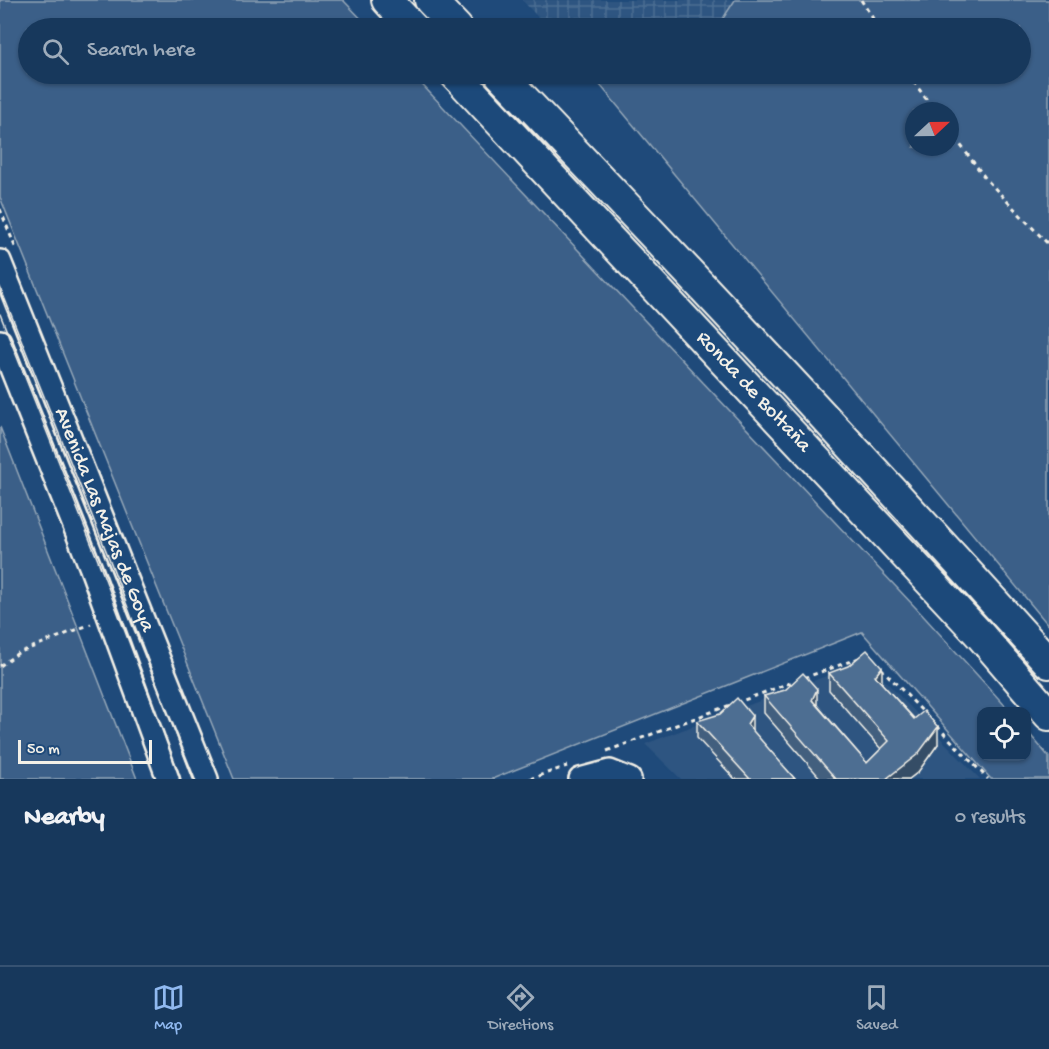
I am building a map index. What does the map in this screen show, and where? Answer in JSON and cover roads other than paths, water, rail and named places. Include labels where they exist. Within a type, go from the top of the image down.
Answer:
[{"type":"main road","points":[[387,0],[404,18]]},
{"type":"main road","points":[[430,0],[447,18]]},
{"type":"main road","name":"Ronda de Boltaña","points":[[464,84],[981,636],[1049,715]]},
{"type":"main road","name":"Ronda de Boltaña","points":[[510,84],[659,239],[929,529],[1049,663]]},
{"type":"street","name":"Avenida Las Majas de Goya","points":[[0,261],[207,779]]},
{"type":"street","name":"Avenida Las Majas de Goya","points":[[0,341],[90,566],[168,779]]},
{"type":"street","points":[[578,771],[610,771],[630,779]]},
{"type":"tram line","points":[[0,287],[109,558],[193,779]]},
{"type":"tram line","points":[[0,314],[99,563],[181,779]]}]
